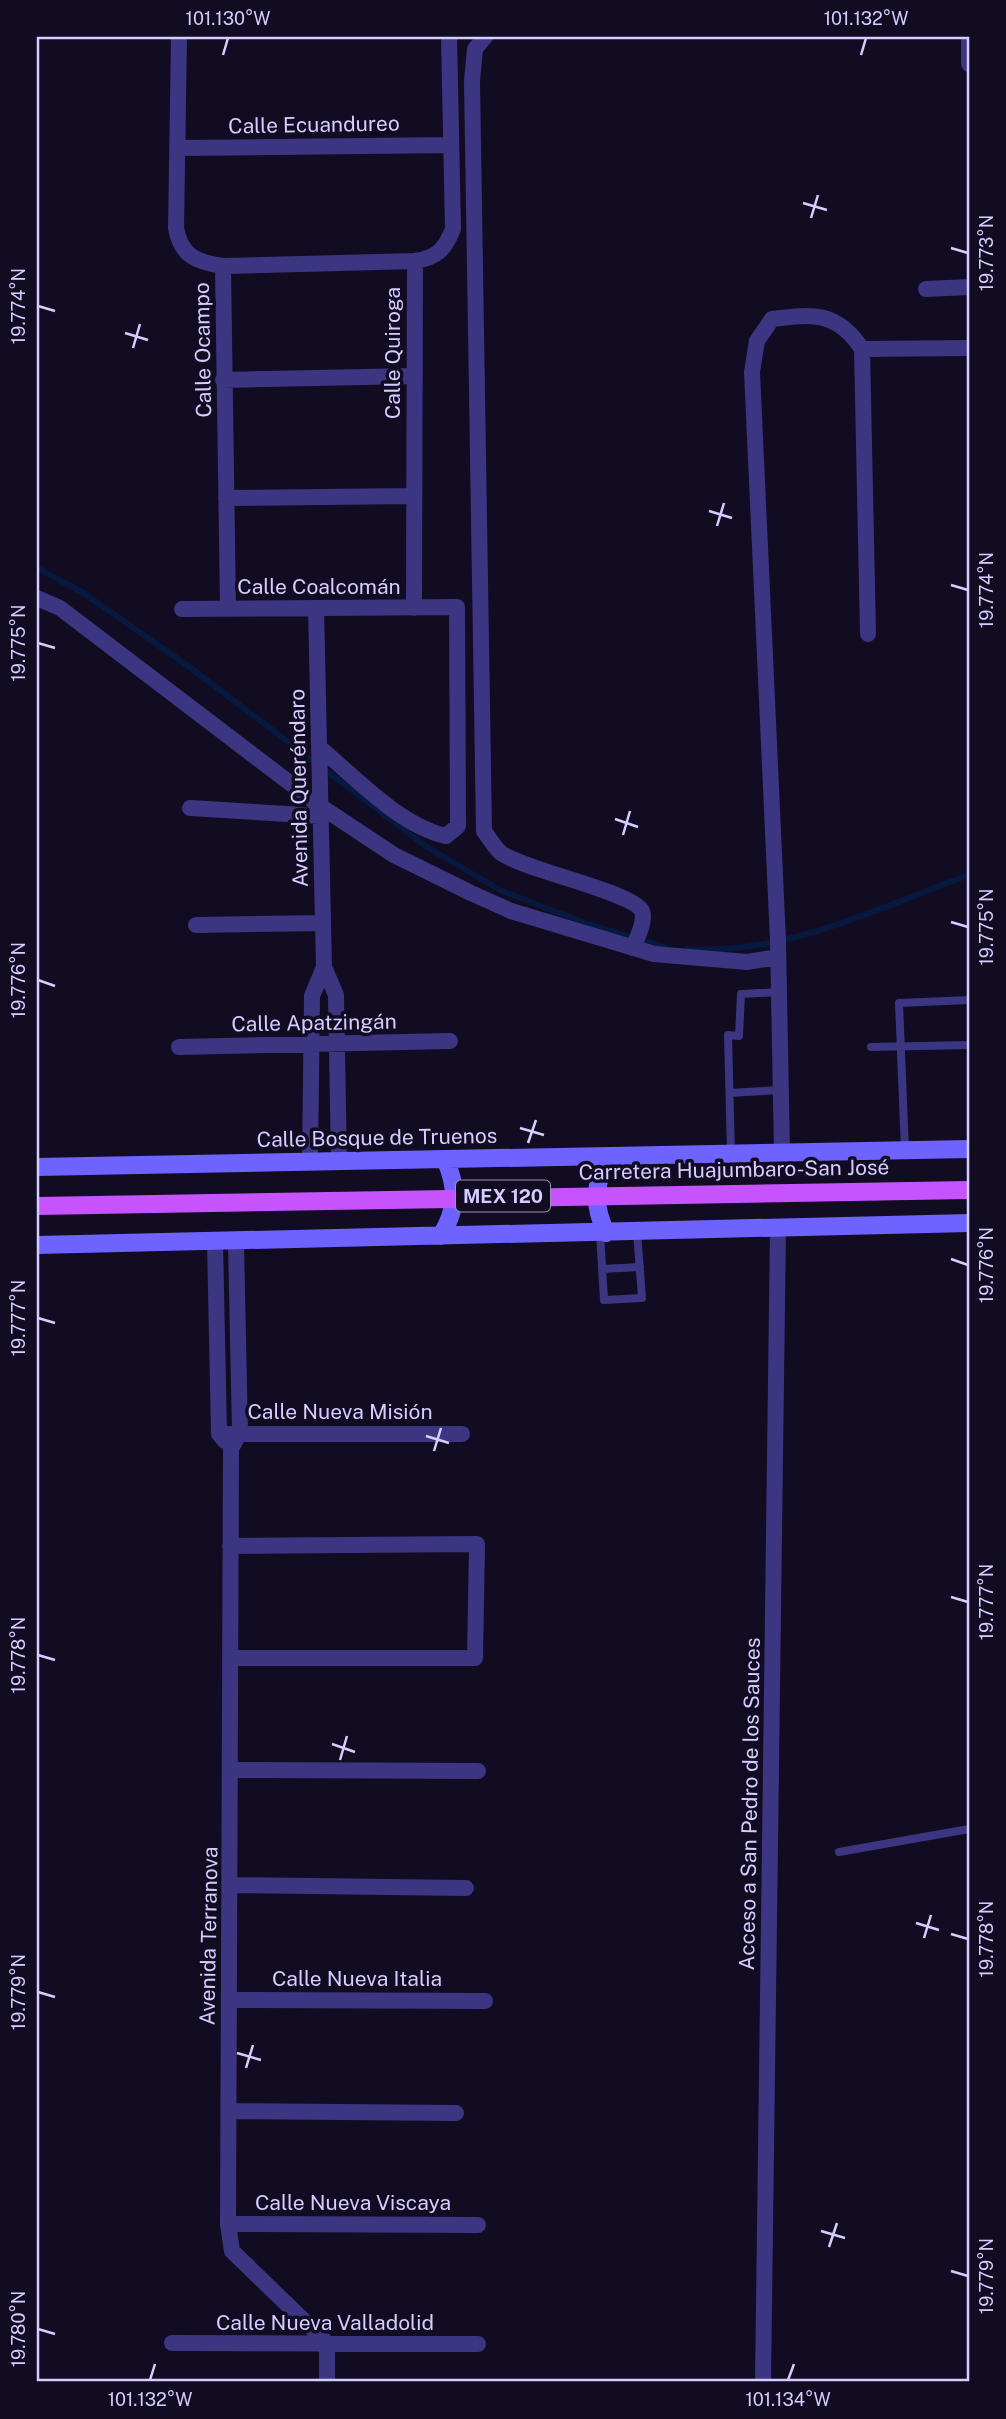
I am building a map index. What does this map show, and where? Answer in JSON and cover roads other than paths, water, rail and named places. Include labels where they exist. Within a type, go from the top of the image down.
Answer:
[{"type":"main road","name":"Carretera Huajumbaro-San José","points":[[37,1206],[969,1189]]},
{"type":"street","name":"Calle Ocampo","points":[[179,37],[176,228],[179,243],[186,255],[203,263],[223,266],[228,608]]},
{"type":"street","name":"Calle Quiroga","points":[[414,608],[415,261],[429,259],[445,248],[453,229],[449,37]]},
{"type":"street","points":[[485,37],[475,49],[472,81],[484,831],[500,852],[560,878],[598,887],[632,901],[641,909],[643,919],[634,946]]},
{"type":"street","points":[[969,37],[969,64]]},
{"type":"street","name":"Calle Ecuandureo","points":[[179,148],[451,145]]},
{"type":"street","points":[[223,266],[415,261]]},
{"type":"street","points":[[926,289],[969,287]]},
{"type":"street","points":[[782,1153],[778,949],[752,372],[757,341],[772,319],[809,314],[848,327],[862,349],[868,634]]},
{"type":"street","points":[[862,349],[969,348]]},
{"type":"street","points":[[223,380],[413,376]]},
{"type":"street","points":[[226,498],[414,496]]},
{"type":"street","points":[[37,598],[60,608],[103,639],[320,805],[394,855],[471,893],[511,911],[654,954],[747,962],[778,949]]},
{"type":"street","name":"Calle Coalcomán","points":[[182,608],[457,607],[458,826],[446,836],[430,832],[399,813],[320,755]]},
{"type":"street","name":"Avenida Queréndaro","points":[[316,608],[324,967],[336,995],[339,1162]]},
{"type":"street","points":[[190,808],[320,805]]},
{"type":"street","points":[[196,925],[323,923]]},
{"type":"street","name":"Avenida Queréndaro","points":[[310,1162],[312,996],[324,967]]},
{"type":"street","name":"Calle Apatzingán","points":[[178,1047],[450,1041]]},
{"type":"street","name":"Calle Bosque de Truenos","points":[[37,1167],[969,1149]]},
{"type":"street","points":[[603,1233],[595,1195],[599,1175],[608,1157]]},
{"type":"street","points":[[441,1236],[452,1218],[456,1197],[453,1177],[445,1159]]},
{"type":"street","points":[[37,1245],[236,1243],[969,1223]]},
{"type":"street","name":"Acceso a San Pedro de los Sauces","points":[[763,2382],[778,1227]]},
{"type":"street","points":[[215,1242],[219,1434],[231,1449]]},
{"type":"street","points":[[236,1243],[240,1433]]},
{"type":"street","name":"Avenida Terranova","points":[[240,1433],[231,1449],[228,2224],[232,2250],[327,2343]]},
{"type":"street","name":"Calle Nueva Misión","points":[[219,1434],[462,1434]]},
{"type":"street","points":[[230,1546],[477,1544],[475,1657],[230,1658]]},
{"type":"street","points":[[230,1770],[478,1770]]},
{"type":"street","points":[[231,1885],[466,1888]]},
{"type":"street","name":"Calle Nueva Italia","points":[[229,2000],[485,2001]]},
{"type":"street","points":[[229,2111],[456,2113]]},
{"type":"street","name":"Calle Nueva Viscaya","points":[[228,2224],[478,2225]]},
{"type":"street","name":"Calle Nueva Valladolid","points":[[172,2343],[478,2344]]},
{"type":"street","points":[[327,2343],[327,2382]]},
{"type":"lane","points":[[731,1154],[728,1035],[739,1036],[741,993],[779,992]]},
{"type":"lane","points":[[905,1150],[899,1003],[969,1000]]},
{"type":"lane","points":[[871,1047],[969,1045]]},
{"type":"lane","points":[[730,1093],[781,1090]]},
{"type":"lane","points":[[603,1233],[604,1300],[642,1298],[637,1232]]},
{"type":"lane","points":[[602,1269],[640,1268]]},
{"type":"lane","points":[[839,1852],[969,1829]]},
{"type":"waterway","points":[[37,568],[82,592],[188,666],[427,847],[500,890],[585,923],[665,947]]},
{"type":"waterway","points":[[687,949],[723,949],[795,937],[831,927],[969,875]]}]
